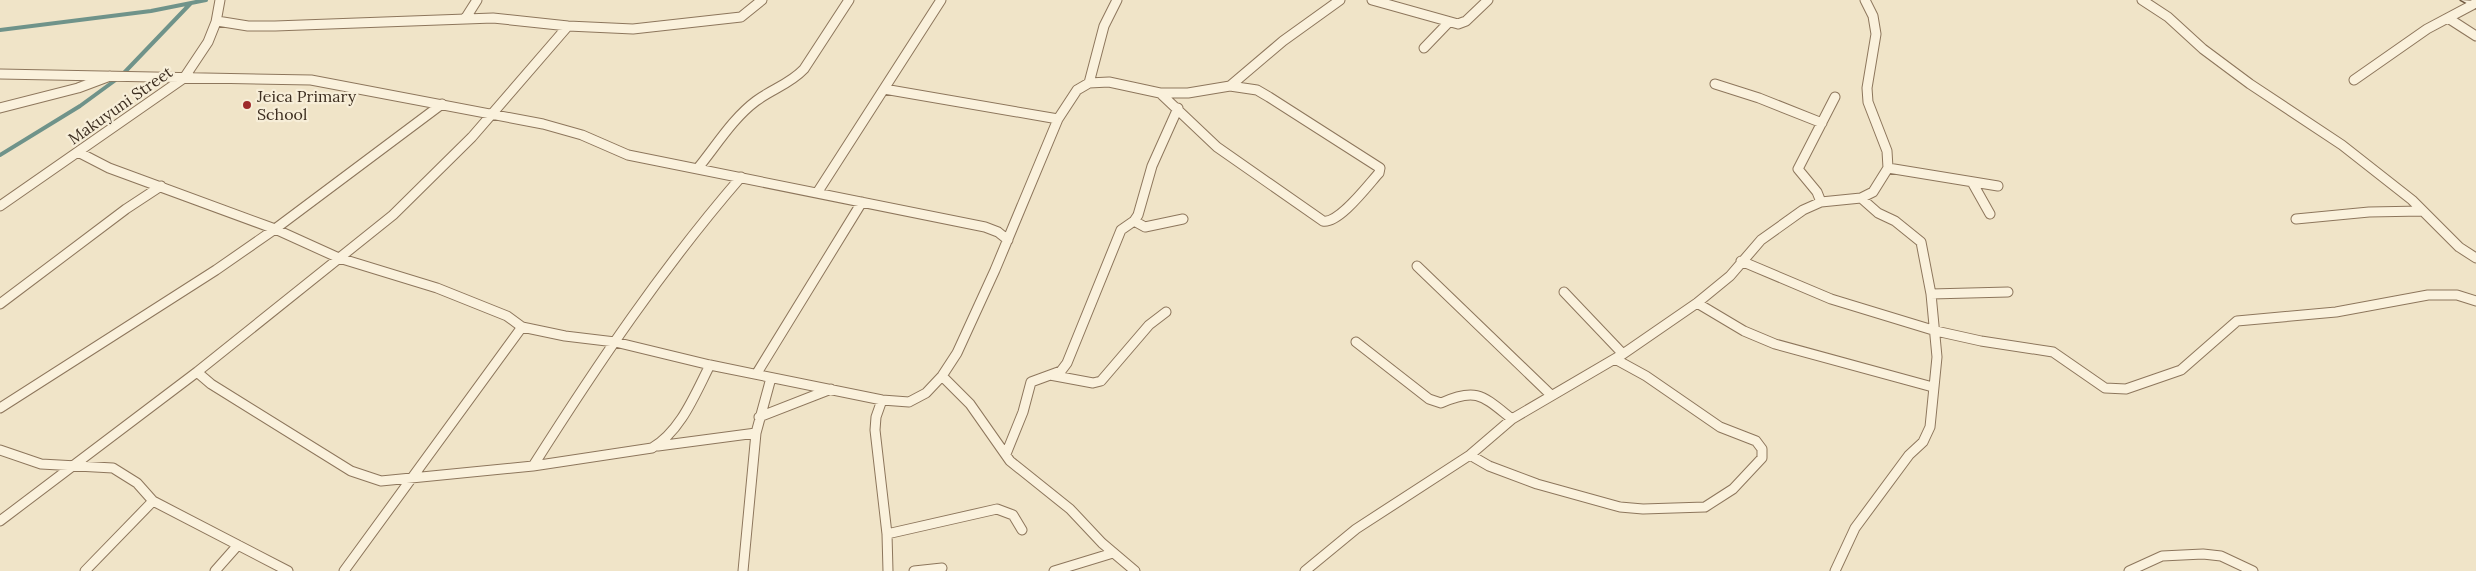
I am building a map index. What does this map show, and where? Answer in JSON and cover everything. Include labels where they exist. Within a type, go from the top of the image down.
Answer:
[{"type":"street","name":"Makuyuni Street","points":[[0,206],[164,94],[184,78],[202,55],[217,21],[220,0]]},
{"type":"street","points":[[465,19],[477,0]]},
{"type":"street","points":[[217,21],[248,26],[275,26],[465,19],[526,20],[568,26],[633,29],[706,20],[725,20],[749,12],[762,0]]},
{"type":"street","points":[[698,168],[744,112],[757,100],[795,79],[804,69],[849,0]]},
{"type":"street","points":[[817,193],[941,0]]},
{"type":"street","points":[[1089,83],[1104,26],[1117,0]]},
{"type":"street","points":[[1230,86],[1283,40],[1340,0]]},
{"type":"street","points":[[1372,0],[1458,24],[1466,22],[1488,0]]},
{"type":"street","points":[[1304,571],[1356,529],[1470,455],[1512,419],[1619,357],[1698,303],[1724,282],[1761,240],[1803,210],[1821,202],[1861,198],[1873,192],[1885,176],[1888,168],[1887,152],[1868,102],[1867,88],[1876,34],[1873,16],[1865,0]]},
{"type":"street","points":[[2142,0],[2168,17],[2203,49],[2250,84],[2342,145],[2406,195],[2459,247],[2476,258]]},
{"type":"street","points":[[2354,80],[2410,40],[2473,3]]},
{"type":"street","points":[[2448,18],[2476,36]]},
{"type":"street","points":[[1424,48],[1449,22]]},
{"type":"street","points":[[0,521],[197,372],[393,215],[425,185],[493,114],[568,26]]},
{"type":"street","points":[[0,74],[311,80],[543,124],[582,135],[628,155],[984,228],[998,232],[1008,240]]},
{"type":"street","points":[[0,108],[78,88],[112,75]]},
{"type":"street","points":[[78,152],[109,168],[275,229],[338,258],[437,288],[507,316],[522,327],[565,336],[615,342],[710,365],[757,373],[771,378],[882,400],[909,402],[926,393],[942,376],[957,353],[1008,240],[1058,119],[1077,90],[1089,83],[1109,82],[1160,92],[1188,93],[1230,86],[1257,90],[1380,168],[1379,173],[1339,216],[1326,223],[1316,218],[1217,147],[1160,92]]},
{"type":"street","points":[[1715,84],[1759,98],[1822,123]]},
{"type":"street","points":[[884,89],[1058,119]]},
{"type":"street","points":[[1821,202],[1817,192],[1798,169],[1835,97]]},
{"type":"street","points":[[0,408],[216,270],[275,229],[442,104]]},
{"type":"street","points":[[1006,454],[1023,412],[1029,385],[1036,379],[1064,368],[1121,230],[1134,221],[1152,166],[1178,108]]},
{"type":"street","points":[[1888,168],[1998,186]]},
{"type":"street","points":[[533,466],[615,342],[638,303],[677,251],[741,177]]},
{"type":"street","points":[[1972,182],[1990,214]]},
{"type":"street","points":[[0,304],[126,209],[161,186]]},
{"type":"street","points":[[1835,571],[1855,528],[1909,454],[1923,442],[1930,427],[1937,357],[1936,330],[1931,294],[1921,242],[1861,198]]},
{"type":"street","points":[[757,373],[862,202]]},
{"type":"street","points":[[2296,219],[2369,212],[2422,211]]},
{"type":"street","points":[[1134,221],[1145,227],[1183,219]]},
{"type":"street","points":[[1741,261],[1831,298],[1936,330],[1981,341],[2054,352],[2105,388],[2126,389],[2180,370],[2237,321],[2336,312],[2428,295],[2457,295],[2476,301]]},
{"type":"street","points":[[1416,266],[1551,395]]},
{"type":"street","points":[[1470,455],[1489,466],[1538,484],[1620,507],[1643,510],[1705,507],[1733,488],[1762,458],[1762,449],[1756,441],[1720,427],[1684,404],[1619,357],[1564,292]]},
{"type":"street","points":[[1931,294],[2008,292]]},
{"type":"street","points":[[1698,303],[1744,331],[1775,344],[1929,386]]},
{"type":"street","points":[[1050,375],[1093,383],[1101,381],[1149,325],[1166,312]]},
{"type":"street","points":[[344,571],[522,327]]},
{"type":"street","points":[[1356,342],[1429,399],[1440,403],[1464,394],[1473,395],[1485,399],[1512,419]]},
{"type":"street","points":[[656,447],[664,441],[686,411],[710,365]]},
{"type":"street","points":[[197,372],[211,384],[351,471],[380,481],[533,466],[756,434]]},
{"type":"street","points":[[942,376],[970,404],[1006,454],[1030,479],[1070,508],[1113,553],[1135,571]]},
{"type":"street","points":[[743,571],[756,434],[759,417],[771,378]]},
{"type":"street","points":[[759,417],[831,389]]},
{"type":"street","points":[[882,400],[876,417],[875,430],[887,534],[888,571]]},
{"type":"street","points":[[0,450],[41,464],[113,468],[137,483],[153,501],[288,571]]},
{"type":"street","points":[[85,571],[153,501]]},
{"type":"street","points":[[887,534],[997,509],[1007,510],[1017,518],[1022,530]]},
{"type":"street","points":[[215,571],[238,545]]},
{"type":"street","points":[[1054,571],[1113,553]]},
{"type":"street","points":[[2129,571],[2162,556],[2203,554],[2220,556],[2253,571]]},
{"type":"street","points":[[914,571],[942,568]]},
{"type":"waterway","points":[[191,3],[206,0]]},
{"type":"waterway","points":[[0,30],[151,11],[191,3]]},
{"type":"waterway","points":[[0,155],[80,106],[121,76],[191,3]]},
{"type":"place","name":"Jeica Primary School","points":[[247,105]]}]
